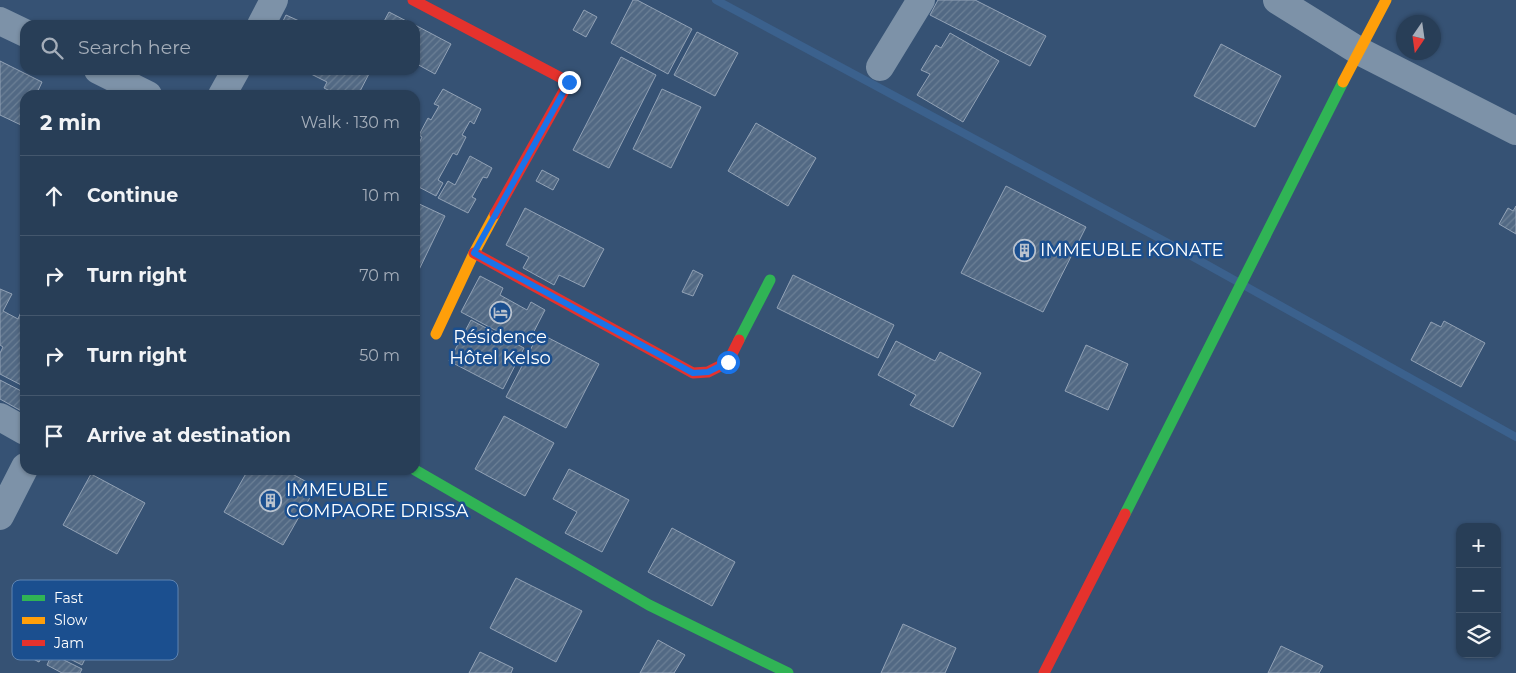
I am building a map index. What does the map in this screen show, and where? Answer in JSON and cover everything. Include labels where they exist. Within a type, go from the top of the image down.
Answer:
[{"type":"street","points":[[263,20],[274,0]]},
{"type":"street","points":[[413,0],[569,82],[474,253],[436,334]]},
{"type":"street","points":[[880,67],[921,0]]},
{"type":"street","points":[[1277,0],[1359,51],[1516,131]]},
{"type":"street","points":[[1044,673],[1386,0]]},
{"type":"street","points":[[0,21],[20,31]]},
{"type":"street","points":[[108,75],[138,90]]},
{"type":"street","points":[[225,90],[233,75]]},
{"type":"street","points":[[474,253],[693,373],[708,372],[728,362],[770,280]]},
{"type":"street","points":[[0,417],[20,428]]},
{"type":"street","points":[[420,473],[640,600],[788,673]]},
{"type":"street","points":[[0,516],[21,475]]},
{"type":"building","points":[[633,0],[637,0],[692,29],[668,74],[611,43]]},
{"type":"building","points":[[938,0],[975,0],[1046,36],[1030,66],[930,15]]},
{"type":"building","points":[[584,10],[597,17],[586,37],[573,30]]},
{"type":"building","points":[[389,12],[404,20],[385,20]]},
{"type":"building","points":[[286,15],[297,20],[284,20]]},
{"type":"building","points":[[420,28],[451,44],[435,74],[420,66]]},
{"type":"building","points":[[697,32],[738,53],[715,96],[674,75]]},
{"type":"building","points":[[950,33],[999,61],[963,122],[917,95],[930,74],[921,70],[936,45],[941,48]]},
{"type":"building","points":[[1221,44],[1281,76],[1255,127],[1194,96]]},
{"type":"building","points":[[621,57],[656,75],[609,168],[573,150]]},
{"type":"building","points":[[0,61],[20,71],[20,75],[28,75],[42,82],[38,90],[20,90],[20,125],[0,115]]},
{"type":"building","points":[[313,75],[368,75],[361,90],[328,90],[324,88],[327,82]]},
{"type":"building","points":[[443,89],[481,109],[474,124],[470,121],[462,135],[466,137],[457,155],[453,153],[438,180],[443,183],[436,196],[420,188],[420,141],[422,137],[420,133],[428,118],[431,120],[439,106],[434,104]]},
{"type":"building","points":[[662,89],[701,107],[671,168],[633,149]]},
{"type":"building","points":[[756,123],[816,158],[788,206],[728,171]]},
{"type":"building","points":[[470,156],[492,168],[487,178],[483,177],[472,197],[476,199],[468,213],[438,198],[448,181],[455,185]]},
{"type":"building","points":[[542,170],[559,179],[553,190],[536,181]]},
{"type":"building","name":"IMMEUBLE KONATE","points":[[1006,186],[1086,227],[1043,312],[961,273]]},
{"type":"building","points":[[420,204],[445,216],[420,268]]},
{"type":"building","points":[[1516,206],[1516,234],[1499,224],[1508,208],[1513,211]]},
{"type":"building","points":[[525,208],[604,249],[584,287],[559,275],[554,285],[523,268],[529,257],[506,245]]},
{"type":"building","points":[[693,270],[703,275],[693,296],[682,292]]},
{"type":"building","points":[[793,275],[894,325],[878,358],[777,308]]},
{"type":"building","points":[[480,276],[503,288],[500,295],[527,310],[531,302],[545,310],[528,343],[512,334],[510,338],[461,312]]},
{"type":"building","points":[[0,289],[12,294],[3,311],[18,319],[20,314],[20,384],[0,374],[0,353],[3,347],[0,345]]},
{"type":"building","points":[[471,320],[524,348],[503,389],[449,361]]},
{"type":"building","points":[[1444,321],[1485,343],[1461,387],[1411,360],[1431,322],[1441,327]]},
{"type":"building","points":[[539,333],[599,364],[566,428],[506,397]]},
{"type":"building","points":[[896,341],[935,361],[940,352],[981,373],[953,427],[910,405],[916,395],[878,375]]},
{"type":"building","points":[[1086,345],[1128,364],[1108,410],[1065,391]]},
{"type":"building","points":[[0,380],[20,390],[20,410],[0,399]]},
{"type":"building","points":[[504,416],[554,443],[525,496],[475,469]]},
{"type":"building","points":[[569,469],[629,500],[602,552],[565,533],[577,512],[553,499]]},
{"type":"building","points":[[90,475],[145,503],[117,554],[63,525]]},
{"type":"building","name":"IMMEUBLE COMPAORE DRISSA","points":[[245,475],[294,475],[316,487],[283,545],[224,512]]},
{"type":"building","points":[[672,528],[735,562],[712,606],[648,572]]},
{"type":"building","points":[[516,578],[582,611],[556,662],[490,628]]},
{"type":"building","points":[[903,624],[956,648],[945,673],[881,673]]},
{"type":"building","points":[[658,640],[685,655],[674,673],[640,673]]},
{"type":"building","points":[[1281,646],[1323,666],[1319,673],[1268,673]]},
{"type":"building","points":[[480,652],[513,668],[511,673],[469,673]]},
{"type":"building","points":[[49,660],[64,660],[82,669],[80,673],[62,673],[47,665]]},
{"type":"building","points":[[72,660],[84,660],[82,665]]},
{"type":"waterway","points":[[716,0],[1168,243],[1516,437]]},
{"type":"traffic: fast","points":[[1125,514],[1343,82]]},
{"type":"traffic: fast","points":[[739,340],[770,280]]},
{"type":"traffic: fast","points":[[420,473],[649,605],[788,673]]},
{"type":"traffic: slow","points":[[1343,82],[1386,0]]},
{"type":"traffic: slow","points":[[436,334],[474,253],[495,214]]},
{"type":"traffic: jam","points":[[413,0],[569,82],[495,214]]},
{"type":"traffic: jam","points":[[474,253],[693,373],[708,372],[728,362],[739,340]]},
{"type":"traffic: jam","points":[[1044,673],[1125,514]]},
{"type":"place","name":"IMMEUBLE KONATE","points":[[1024,250]]},
{"type":"place","name":"Résidence Hôtel Kelso","points":[[500,312]]},
{"type":"place","name":"IMMEUBLE COMPAORE DRISSA","points":[[270,500]]},
{"type":"route","points":[[569,82],[474,253],[693,373],[708,372],[728,362]]}]
